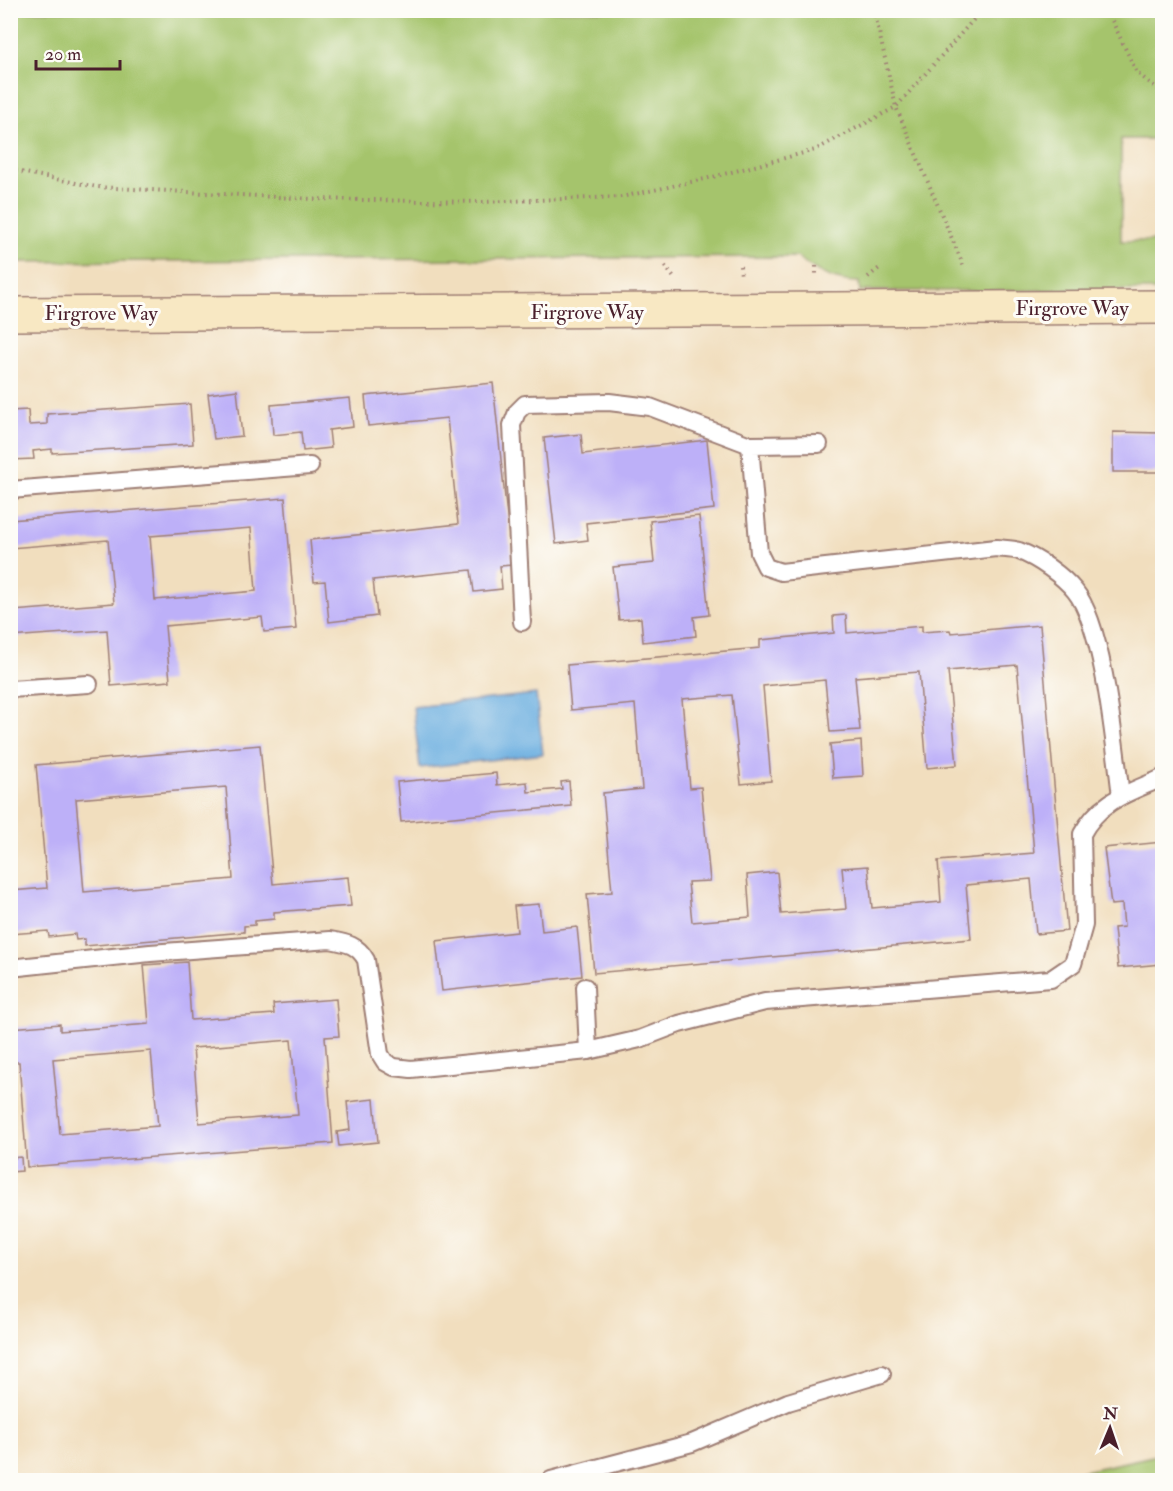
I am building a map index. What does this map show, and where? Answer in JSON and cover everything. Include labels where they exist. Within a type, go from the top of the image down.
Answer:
[{"type":"street","name":"Firgrove Way","points":[[10,314],[1162,308]]},
{"type":"lane","points":[[522,622],[512,425],[517,412],[525,404],[545,401],[609,402],[650,407],[750,445],[819,444]]},
{"type":"lane","points":[[750,445],[759,553],[766,567],[781,572],[996,548],[1019,551],[1058,575],[1076,591],[1086,610],[1099,651],[1121,796]]},
{"type":"lane","points":[[10,490],[310,466]]},
{"type":"lane","points":[[10,689],[89,684]]},
{"type":"lane","points":[[10,968],[150,953],[330,939],[349,943],[361,951],[366,960],[380,1054],[385,1062],[394,1067],[444,1067],[588,1051],[640,1039],[689,1021],[765,1002],[1051,979],[1073,964],[1084,925],[1082,834],[1089,820],[1105,804],[1162,778]]},
{"type":"lane","points":[[585,987],[588,1051]]},
{"type":"lane","points":[[550,1480],[692,1443],[788,1402],[882,1374]]},
{"type":"path","points":[[874,10],[896,107],[964,267]]},
{"type":"path","points":[[10,170],[97,187],[313,199],[480,202],[621,197],[705,179],[815,150],[896,107],[982,10]]},
{"type":"path","points":[[1107,10],[1137,73],[1162,92]]},
{"type":"path","points":[[665,266],[681,287]]},
{"type":"path","points":[[740,266],[741,276]]},
{"type":"path","points":[[816,266],[816,277]]},
{"type":"green space","points":[[10,11],[1162,11],[1162,139],[1121,139],[1121,241],[1162,241],[1162,290],[860,291],[859,282],[850,282],[826,275],[797,257],[11,262]]},
{"type":"green space","points":[[1162,1454],[1162,1480],[1043,1480]]},
{"type":"water","points":[[536,694],[543,754],[420,768],[413,707]]},
{"type":"building","points":[[493,383],[512,565],[500,566],[502,589],[474,592],[471,570],[373,580],[377,616],[329,622],[325,581],[314,582],[310,540],[458,524],[447,418],[368,426],[365,396]]},
{"type":"building","points":[[237,390],[242,436],[214,439],[208,394]]},
{"type":"building","points":[[350,398],[353,427],[329,430],[331,448],[303,451],[301,432],[273,435],[271,405]]},
{"type":"building","points":[[190,404],[193,444],[52,453],[52,449],[33,451],[34,459],[10,460],[10,411],[28,410],[29,425],[47,424],[47,414]]},
{"type":"building","points":[[1113,432],[1162,433],[1162,472],[1113,472]]},
{"type":"building","points":[[581,434],[583,454],[707,440],[714,509],[586,523],[588,540],[556,544],[544,438]]},
{"type":"building","points":[[285,498],[296,629],[264,632],[262,617],[165,626],[170,681],[111,686],[107,630],[10,637],[10,602],[13,611],[114,603],[108,540],[10,548],[10,520]],"holes":[[[251,528],[256,591],[155,600],[150,536]]]},
{"type":"building","points":[[699,516],[709,615],[694,617],[696,636],[643,642],[641,618],[619,620],[613,567],[654,563],[650,521]]},
{"type":"building","points":[[846,615],[847,633],[922,626],[922,632],[950,630],[951,633],[1040,625],[1067,931],[1036,934],[1031,879],[966,885],[971,939],[594,973],[587,894],[612,892],[603,793],[642,789],[635,704],[571,710],[567,665],[760,648],[760,640],[834,633],[833,616]],"holes":[[[1017,665],[1034,853],[938,861],[941,902],[872,908],[868,866],[842,868],[846,909],[781,914],[777,872],[747,875],[750,917],[692,922],[688,882],[710,881],[701,787],[690,788],[682,699],[732,695],[741,784],[771,781],[763,686],[825,680],[830,732],[860,730],[855,677],[919,672],[927,768],[957,765],[948,671]]]},
{"type":"building","points":[[861,741],[863,776],[833,778],[830,744]]},
{"type":"building","points":[[260,745],[273,884],[348,877],[351,906],[274,912],[274,919],[255,921],[255,925],[244,926],[244,932],[85,946],[85,939],[76,940],[75,934],[49,937],[48,931],[10,934],[10,891],[47,888],[36,765]],"holes":[[[226,787],[233,879],[84,892],[76,799]]]},
{"type":"building","points":[[496,773],[497,785],[527,782],[528,792],[562,789],[561,782],[569,781],[571,806],[401,822],[397,782]]},
{"type":"building","points":[[1162,842],[1162,964],[1118,968],[1114,928],[1124,927],[1122,904],[1111,905],[1104,848]]},
{"type":"building","points":[[539,904],[542,931],[577,927],[582,976],[442,991],[436,941],[517,932],[514,906]]},
{"type":"building","points":[[187,962],[191,1020],[274,1014],[273,1004],[336,999],[339,1036],[325,1037],[333,1143],[27,1167],[19,1062],[10,1062],[10,1028],[60,1024],[60,1031],[149,1024],[144,965]],"holes":[[[291,1040],[298,1115],[199,1123],[193,1048]],[[151,1051],[158,1126],[60,1134],[53,1059]]]},
{"type":"building","points":[[374,1099],[378,1142],[339,1146],[337,1132],[350,1130],[347,1102]]},
{"type":"building","points":[[21,1157],[22,1171],[10,1172],[10,1158]]}]
